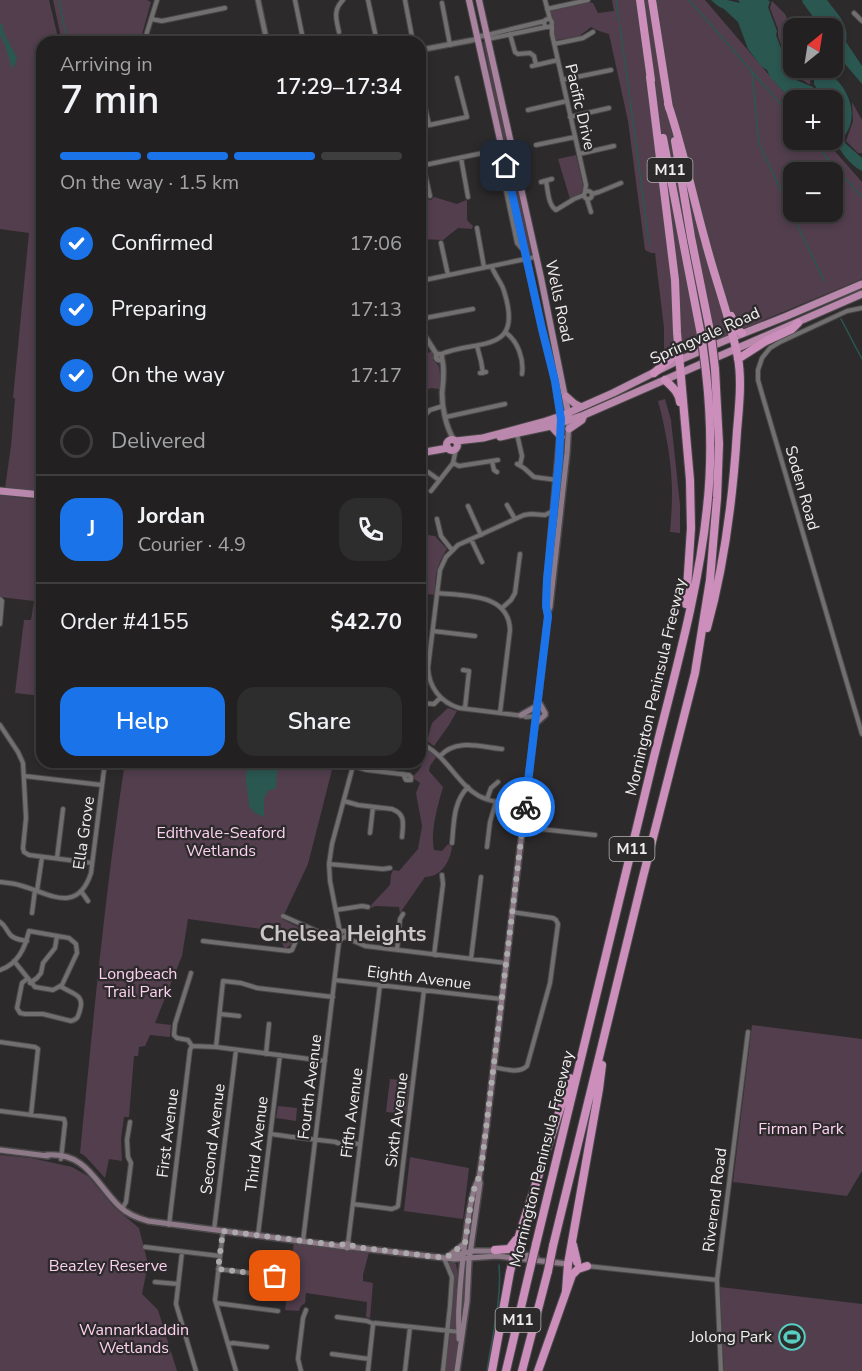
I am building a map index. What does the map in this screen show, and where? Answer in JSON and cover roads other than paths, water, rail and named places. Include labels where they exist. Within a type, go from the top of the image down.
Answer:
[{"type":"highway","name":"Mornington Peninsula Freeway","points":[[506,1371],[675,668],[701,553],[707,507],[711,464],[709,404],[702,340],[650,77],[640,0]]},
{"type":"highway","name":"Mornington Peninsula Freeway","points":[[522,1371],[695,673],[710,580],[719,444],[715,369],[652,0]]},
{"type":"highway","points":[[650,77],[674,270],[690,480],[692,528],[688,584],[675,668]]},
{"type":"highway","points":[[668,104],[678,134],[705,242],[734,324],[742,333]]},
{"type":"highway","points":[[695,673],[713,607],[730,520],[738,421],[738,359],[717,278]]},
{"type":"highway","name":"Springvale Road","points":[[569,417],[581,407],[680,360],[862,284]]},
{"type":"highway","name":"Springvale Road","points":[[561,420],[584,415],[862,294]]},
{"type":"highway","points":[[738,359],[766,341],[792,329],[798,322]]},
{"type":"highway","points":[[654,373],[679,351]]},
{"type":"highway","points":[[665,380],[680,397],[685,430]]},
{"type":"highway","points":[[566,396],[581,407]]},
{"type":"highway","points":[[569,429],[582,420],[584,415]]},
{"type":"highway","points":[[517,431],[551,426],[561,420]]},
{"type":"highway","points":[[426,452],[468,444],[543,422],[561,420]]},
{"type":"highway","points":[[551,426],[561,437]]},
{"type":"highway","points":[[0,490],[36,494]]},
{"type":"highway","points":[[492,1371],[510,1272],[508,1262],[519,1236],[588,1029]]},
{"type":"highway","points":[[566,1292],[572,1241],[599,1089],[606,1029]]},
{"type":"highway","points":[[495,1250],[509,1249],[519,1236]]},
{"type":"highway","points":[[538,1371],[575,1272],[587,1266]]},
{"type":"main road","name":"Wells Road","points":[[469,0],[555,381],[561,420],[547,580],[546,606],[548,612]]},
{"type":"main road","name":"Wells Road","points":[[461,1332],[459,1308],[461,1277],[473,1233],[480,1183],[550,607],[569,429],[566,396],[479,0]]},
{"type":"main road","points":[[523,715],[536,709],[540,704],[545,714],[535,724]]},
{"type":"main road","points":[[0,1150],[61,1157],[91,1173],[122,1209],[131,1215],[169,1225],[448,1257],[511,1256],[571,1262]]},
{"type":"main road","name":"Wells Road","points":[[458,1371],[467,1255],[465,1243],[471,1202],[476,1182],[479,1179]]},
{"type":"main road","points":[[473,1233],[476,1245],[482,1250]]},
{"type":"main road","points":[[448,1257],[465,1243]]},
{"type":"main road","points":[[467,1255],[482,1250],[495,1250],[511,1256]]},
{"type":"main road","points":[[448,1257],[458,1263],[461,1277]]},
{"type":"street","points":[[146,36],[157,0]]},
{"type":"street","points":[[258,0],[266,36]]},
{"type":"street","points":[[295,0],[302,36]]},
{"type":"street","points":[[339,32],[335,19],[336,11],[343,0]]},
{"type":"street","points":[[368,0],[376,36]]},
{"type":"street","points":[[405,0],[412,36]]},
{"type":"street","points":[[488,37],[548,24],[545,0]]},
{"type":"street","points":[[547,12],[588,0]]},
{"type":"street","points":[[442,3],[450,45]]},
{"type":"street","points":[[151,19],[162,21],[225,8]]},
{"type":"street","points":[[854,13],[862,21]]},
{"type":"street","name":"Pacific Drive","points":[[548,24],[588,195]]},
{"type":"street","points":[[426,49],[510,34],[525,28]]},
{"type":"street","points":[[554,44],[583,38],[592,33]]},
{"type":"street","points":[[510,34],[515,52],[530,53],[534,56],[534,65],[558,60]]},
{"type":"street","points":[[562,80],[610,69]]},
{"type":"street","points":[[426,126],[467,117],[457,78]]},
{"type":"street","points":[[528,110],[567,101]]},
{"type":"street","points":[[570,117],[609,108]]},
{"type":"street","points":[[426,112],[429,125]]},
{"type":"street","points":[[536,146],[575,137]]},
{"type":"street","points":[[579,154],[614,146]]},
{"type":"street","points":[[426,165],[502,149]]},
{"type":"street","points":[[461,158],[468,197]]},
{"type":"street","points":[[552,179],[543,181],[551,206],[556,210],[577,197],[599,192],[621,183]]},
{"type":"street","points":[[426,181],[430,196]]},
{"type":"street","points":[[588,195],[591,212]]},
{"type":"street","points":[[477,228],[484,267]]},
{"type":"street","points":[[441,243],[448,275]]},
{"type":"street","points":[[426,279],[492,267],[526,255],[535,257]]},
{"type":"street","points":[[440,356],[495,341],[505,332],[510,319],[507,303],[504,290],[492,267]]},
{"type":"street","name":"Soden Road","points":[[862,308],[847,311],[774,346],[762,358],[758,373],[762,394],[862,734]]},
{"type":"street","points":[[426,320],[473,309]]},
{"type":"street","points":[[505,332],[517,345],[522,374]]},
{"type":"street","points":[[426,337],[440,356],[443,369],[443,406],[452,446],[453,463],[431,491]]},
{"type":"street","points":[[477,346],[483,373]]},
{"type":"street","points":[[446,417],[505,404]]},
{"type":"street","points":[[426,414],[430,410],[443,406]]},
{"type":"street","points":[[517,431],[522,455],[519,465],[533,477],[557,480]]},
{"type":"street","points":[[453,463],[458,466],[495,461],[494,470],[497,472]]},
{"type":"street","points":[[426,472],[439,480]]},
{"type":"street","points":[[507,505],[515,519]]},
{"type":"street","points":[[468,506],[482,534]]},
{"type":"street","points":[[536,709],[529,717],[450,705],[440,698],[432,687],[428,675],[440,570],[452,550],[515,519],[531,514],[545,515],[554,511]]},
{"type":"street","points":[[545,515],[553,522]]},
{"type":"street","points":[[437,519],[441,536],[452,550]]},
{"type":"street","points":[[471,539],[482,562]]},
{"type":"street","points":[[502,608],[515,593],[520,554]]},
{"type":"street","points":[[437,593],[489,600],[502,608],[508,618],[510,630],[500,713]]},
{"type":"street","points":[[0,624],[1,599]]},
{"type":"street","points":[[433,631],[475,636]]},
{"type":"street","points":[[463,670],[469,671],[465,708]]},
{"type":"street","points":[[426,703],[434,704],[440,698]]},
{"type":"street","points":[[0,725],[23,763],[27,818],[22,848],[26,854],[92,863]]},
{"type":"street","points":[[440,756],[447,749],[461,744],[502,749]]},
{"type":"street","points":[[426,747],[440,756],[477,795],[496,802],[525,806]]},
{"type":"street","name":"Ella Grove","points":[[0,882],[18,884],[56,898],[73,896],[81,891],[88,882],[92,863],[104,768]]},
{"type":"street","points":[[343,934],[330,881],[329,864],[332,844],[353,768]]},
{"type":"street","points":[[363,768],[403,774]]},
{"type":"street","points":[[24,776],[102,785]]},
{"type":"street","points":[[487,799],[491,788],[498,783]]},
{"type":"street","points":[[452,843],[457,803],[468,787]]},
{"type":"street","points":[[344,801],[392,809],[400,814],[404,822],[402,837]]},
{"type":"street","points":[[487,847],[490,822],[496,802]]},
{"type":"street","points":[[370,832],[373,807]]},
{"type":"street","points":[[57,858],[63,809]]},
{"type":"street","points":[[522,828],[595,835]]},
{"type":"street","points":[[32,913],[42,857]]},
{"type":"street","points":[[329,864],[390,868]]},
{"type":"street","points":[[434,955],[443,884],[442,875]]},
{"type":"street","points":[[471,959],[481,877]]},
{"type":"street","points":[[81,891],[88,901]]},
{"type":"street","points":[[336,910],[368,907]]},
{"type":"street","points":[[494,1067],[519,1071],[527,1066],[550,983],[558,924],[556,920],[548,917],[512,912]]},
{"type":"street","points":[[397,950],[400,919],[403,914]]},
{"type":"street","points":[[283,916],[321,933],[343,934]]},
{"type":"street","points":[[338,920],[338,927],[343,934]]},
{"type":"street","points":[[0,922],[11,936],[27,941]]},
{"type":"street","points":[[202,941],[289,951],[292,950],[303,925]]},
{"type":"street","points":[[334,932],[338,927]]},
{"type":"street","points":[[0,970],[21,954],[29,931],[73,940],[76,944],[77,954],[60,986],[54,990],[35,987],[14,961]]},
{"type":"street","points":[[328,933],[343,934],[365,946],[506,963]]},
{"type":"street","name":"Fourth Avenue","points":[[303,1241],[339,942],[343,934]]},
{"type":"street","points":[[57,936],[54,948],[43,963],[41,973],[37,978],[22,983],[17,1008],[25,1014],[43,1014],[75,1020],[79,1017],[82,1006],[81,998],[60,986]]},
{"type":"street","points":[[191,973],[174,1028],[174,1035],[177,1038],[188,1040],[192,1046],[325,1061]]},
{"type":"street","name":"Eighth Avenue","points":[[335,980],[501,999]]},
{"type":"street","points":[[216,1047],[223,981],[257,988],[333,997]]},
{"type":"street","name":"Fifth Avenue","points":[[349,1246],[380,985]]},
{"type":"street","name":"Sixth Avenue","points":[[353,1204],[392,1209],[397,1208],[399,1203],[424,990]]},
{"type":"street","points":[[220,1014],[239,1016]]},
{"type":"street","points":[[266,1054],[269,1024]]},
{"type":"street","name":"Riverend Road","points":[[721,1371],[717,1280],[748,1032]]},
{"type":"street","points":[[0,1042],[39,1047],[31,1115]]},
{"type":"street","name":"First Avenue","points":[[169,1225],[192,1046]]},
{"type":"street","name":"Second Avenue","points":[[214,1230],[236,1050]]},
{"type":"street","name":"Third Avenue","points":[[258,1236],[280,1055]]},
{"type":"street","points":[[0,1111],[64,1120],[61,1157]]},
{"type":"street","points":[[122,1209],[126,1202],[131,1163],[128,1157],[127,1140],[130,1122]]},
{"type":"street","points":[[271,1134],[360,1144]]},
{"type":"street","points":[[223,1231],[215,1294],[236,1371]]},
{"type":"street","points":[[145,1247],[220,1256]]},
{"type":"street","points":[[182,1252],[176,1304],[196,1371]]},
{"type":"street","points":[[443,1371],[452,1276],[448,1257]]},
{"type":"street","points":[[571,1262],[587,1266],[717,1280]]},
{"type":"street","points":[[571,1262],[602,1267]]},
{"type":"street","points":[[218,1269],[275,1276]]},
{"type":"street","points":[[155,1281],[177,1284]]},
{"type":"street","points":[[216,1304],[278,1311]]},
{"type":"street","points":[[301,1371],[298,1359],[306,1310]]},
{"type":"street","points":[[337,1317],[374,1324],[461,1332]]},
{"type":"street","points":[[368,1371],[374,1324]]},
{"type":"street","points":[[405,1371],[410,1327]]},
{"type":"street","points":[[228,1344],[267,1347]]},
{"type":"street","points":[[332,1354],[369,1359]]},
{"type":"waterway","points":[[59,0],[66,36]]},
{"type":"waterway","points":[[616,0],[619,22]]},
{"type":"waterway","points":[[689,0],[783,107]]},
{"type":"waterway","points":[[620,26],[649,244]]},
{"type":"waterway","points":[[752,72],[759,144],[824,281]]},
{"type":"waterway","points":[[820,150],[862,197]]},
{"type":"waterway","points":[[841,319],[862,359]]},
{"type":"waterway","points":[[487,1371],[498,1305],[499,1265]]},
{"type":"place","name":"Jolong Park","points":[[792,1337]]},
{"type":"district","name":"Chelsea Heights","points":[[343,934]]},
{"type":"park label","name":"Edithvale-Seaford Wetlands","points":[[221,842]]},
{"type":"park label","name":"Longbeach Trail Park","points":[[138,983]]},
{"type":"park label","name":"Firman Park","points":[[801,1129]]},
{"type":"park label","name":"Beazley Reserve","points":[[108,1266]]},
{"type":"park label","name":"Wannarkladdin Wetlands","points":[[134,1339]]}]
